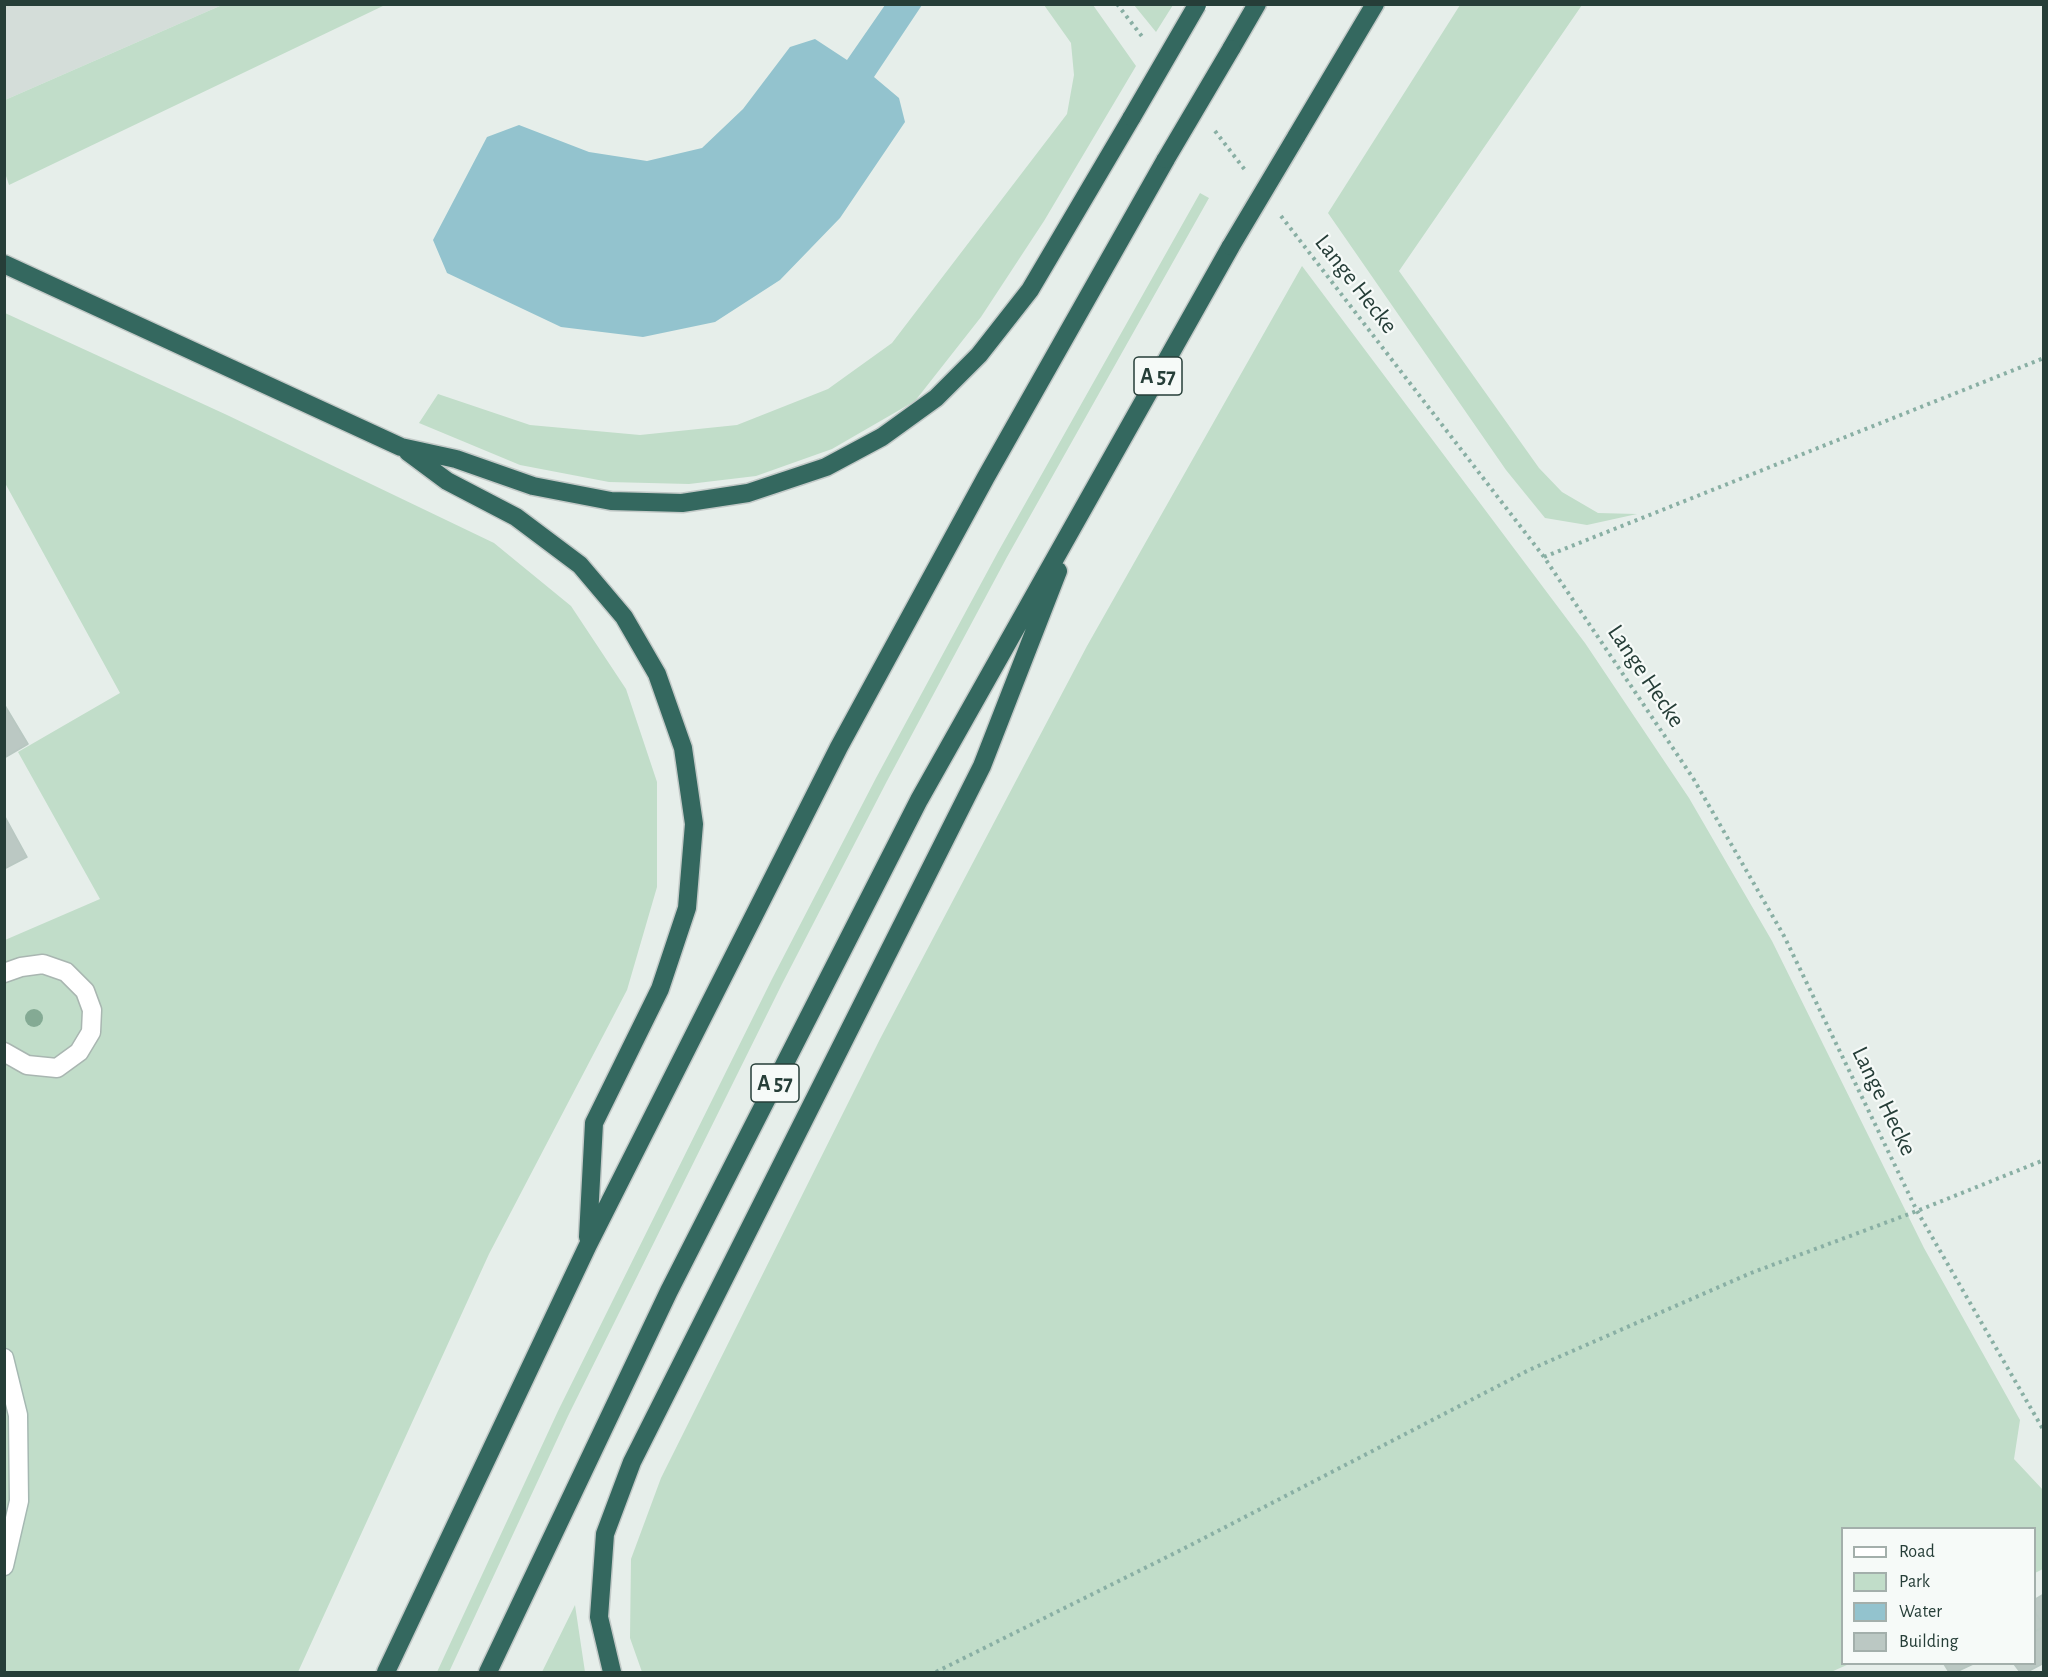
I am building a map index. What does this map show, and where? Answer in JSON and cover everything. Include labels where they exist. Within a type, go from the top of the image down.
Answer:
[{"type":"highway","points":[[386,1672],[588,1245],[839,747],[986,477],[1166,159],[1257,4]]},
{"type":"highway","name":"A 57","points":[[488,1672],[669,1291],[919,800],[1231,246],[1375,4]]},
{"type":"highway","points":[[401,447],[456,459],[533,486],[611,501],[682,503],[748,493],[826,467],[882,437],[936,398],[979,355],[1030,290],[1198,5]]},
{"type":"highway","points":[[4,264],[401,447],[447,481],[516,517],[580,565],[624,617],[657,674],[683,748],[694,824],[687,908],[660,990],[594,1123],[588,1245]]},
{"type":"highway","points":[[612,1672],[599,1617],[605,1534],[632,1462],[982,766],[1084,505]]},
{"type":"street","points":[[4,973],[21,967],[43,964],[66,972],[85,991],[92,1010],[91,1032],[79,1052],[57,1068],[27,1065],[4,1052]]},
{"type":"street","points":[[4,1358],[18,1415],[19,1501],[4,1566]]},
{"type":"path","points":[[1118,4],[1144,39]]},
{"type":"path","points":[[1210,124],[1246,171]]},
{"type":"path","name":"Lange Hecke","points":[[1275,209],[1544,557],[1693,778],[1785,936],[1917,1211],[2043,1431]]},
{"type":"path","points":[[1544,557],[2043,358]]},
{"type":"path","points":[[936,1672],[1183,1549],[1529,1370],[1750,1273],[1917,1211],[2043,1160]]},
{"type":"shaded area","points":[[5,4],[222,4],[222,5],[5,100]]},
{"type":"green space","points":[[222,5],[385,5],[9,185],[5,173],[5,100]]},
{"type":"green space","points":[[1044,5],[1093,5],[1136,66],[1044,221],[981,317],[915,401],[832,449],[756,476],[689,484],[609,482],[520,465],[419,423],[438,394],[530,425],[640,435],[737,425],[828,389],[892,343],[1067,114],[1074,75],[1071,43]]},
{"type":"green space","points":[[1134,5],[1173,5],[1156,32]]},
{"type":"green space","points":[[1460,5],[1582,5],[1399,271],[1539,468],[1562,492],[1598,513],[1637,514],[1587,525],[1545,518],[1506,470],[1328,213]]},
{"type":"green space","points":[[1200,193],[1209,198],[1007,557],[782,984],[568,1416],[449,1672],[437,1672],[558,1411],[772,979],[876,778],[998,552]]},
{"type":"green space","points":[[1302,266],[1585,643],[1689,798],[1772,941],[1924,1248],[2020,1420],[2014,1459],[2043,1490],[2043,1569],[2036,1572],[2036,1527],[1841,1527],[1841,1665],[1847,1665],[1831,1672],[642,1672],[630,1638],[631,1559],[661,1478],[880,1039],[1087,646]]},
{"type":"green space","points":[[5,313],[227,415],[494,543],[571,606],[626,689],[657,782],[657,887],[627,990],[489,1254],[298,1672],[5,1672],[5,940],[100,899],[18,752],[120,693],[5,483]]},
{"type":"green space","points":[[575,1605],[585,1672],[542,1672]]},
{"type":"water","points":[[885,5],[922,5],[874,77],[899,98],[905,122],[840,218],[780,280],[715,322],[643,337],[561,327],[447,273],[433,240],[487,137],[519,125],[589,152],[647,161],[702,148],[743,109],[790,47],[815,39],[847,60]]},
{"type":"building","points":[[4,704],[28,744],[4,758]]},
{"type":"building","points":[[4,815],[27,857],[4,869]]},
{"type":"building","points":[[2044,1594],[2044,1626],[2036,1614],[2036,1599]]},
{"type":"building","points":[[2036,1614],[2044,1626],[2036,1631]]},
{"type":"building","points":[[2044,1627],[2044,1663],[2027,1672],[2020,1672],[2015,1665],[2036,1665],[2036,1631]]},
{"type":"building","points":[[1945,1665],[1971,1665],[1956,1672],[1949,1672]]}]
